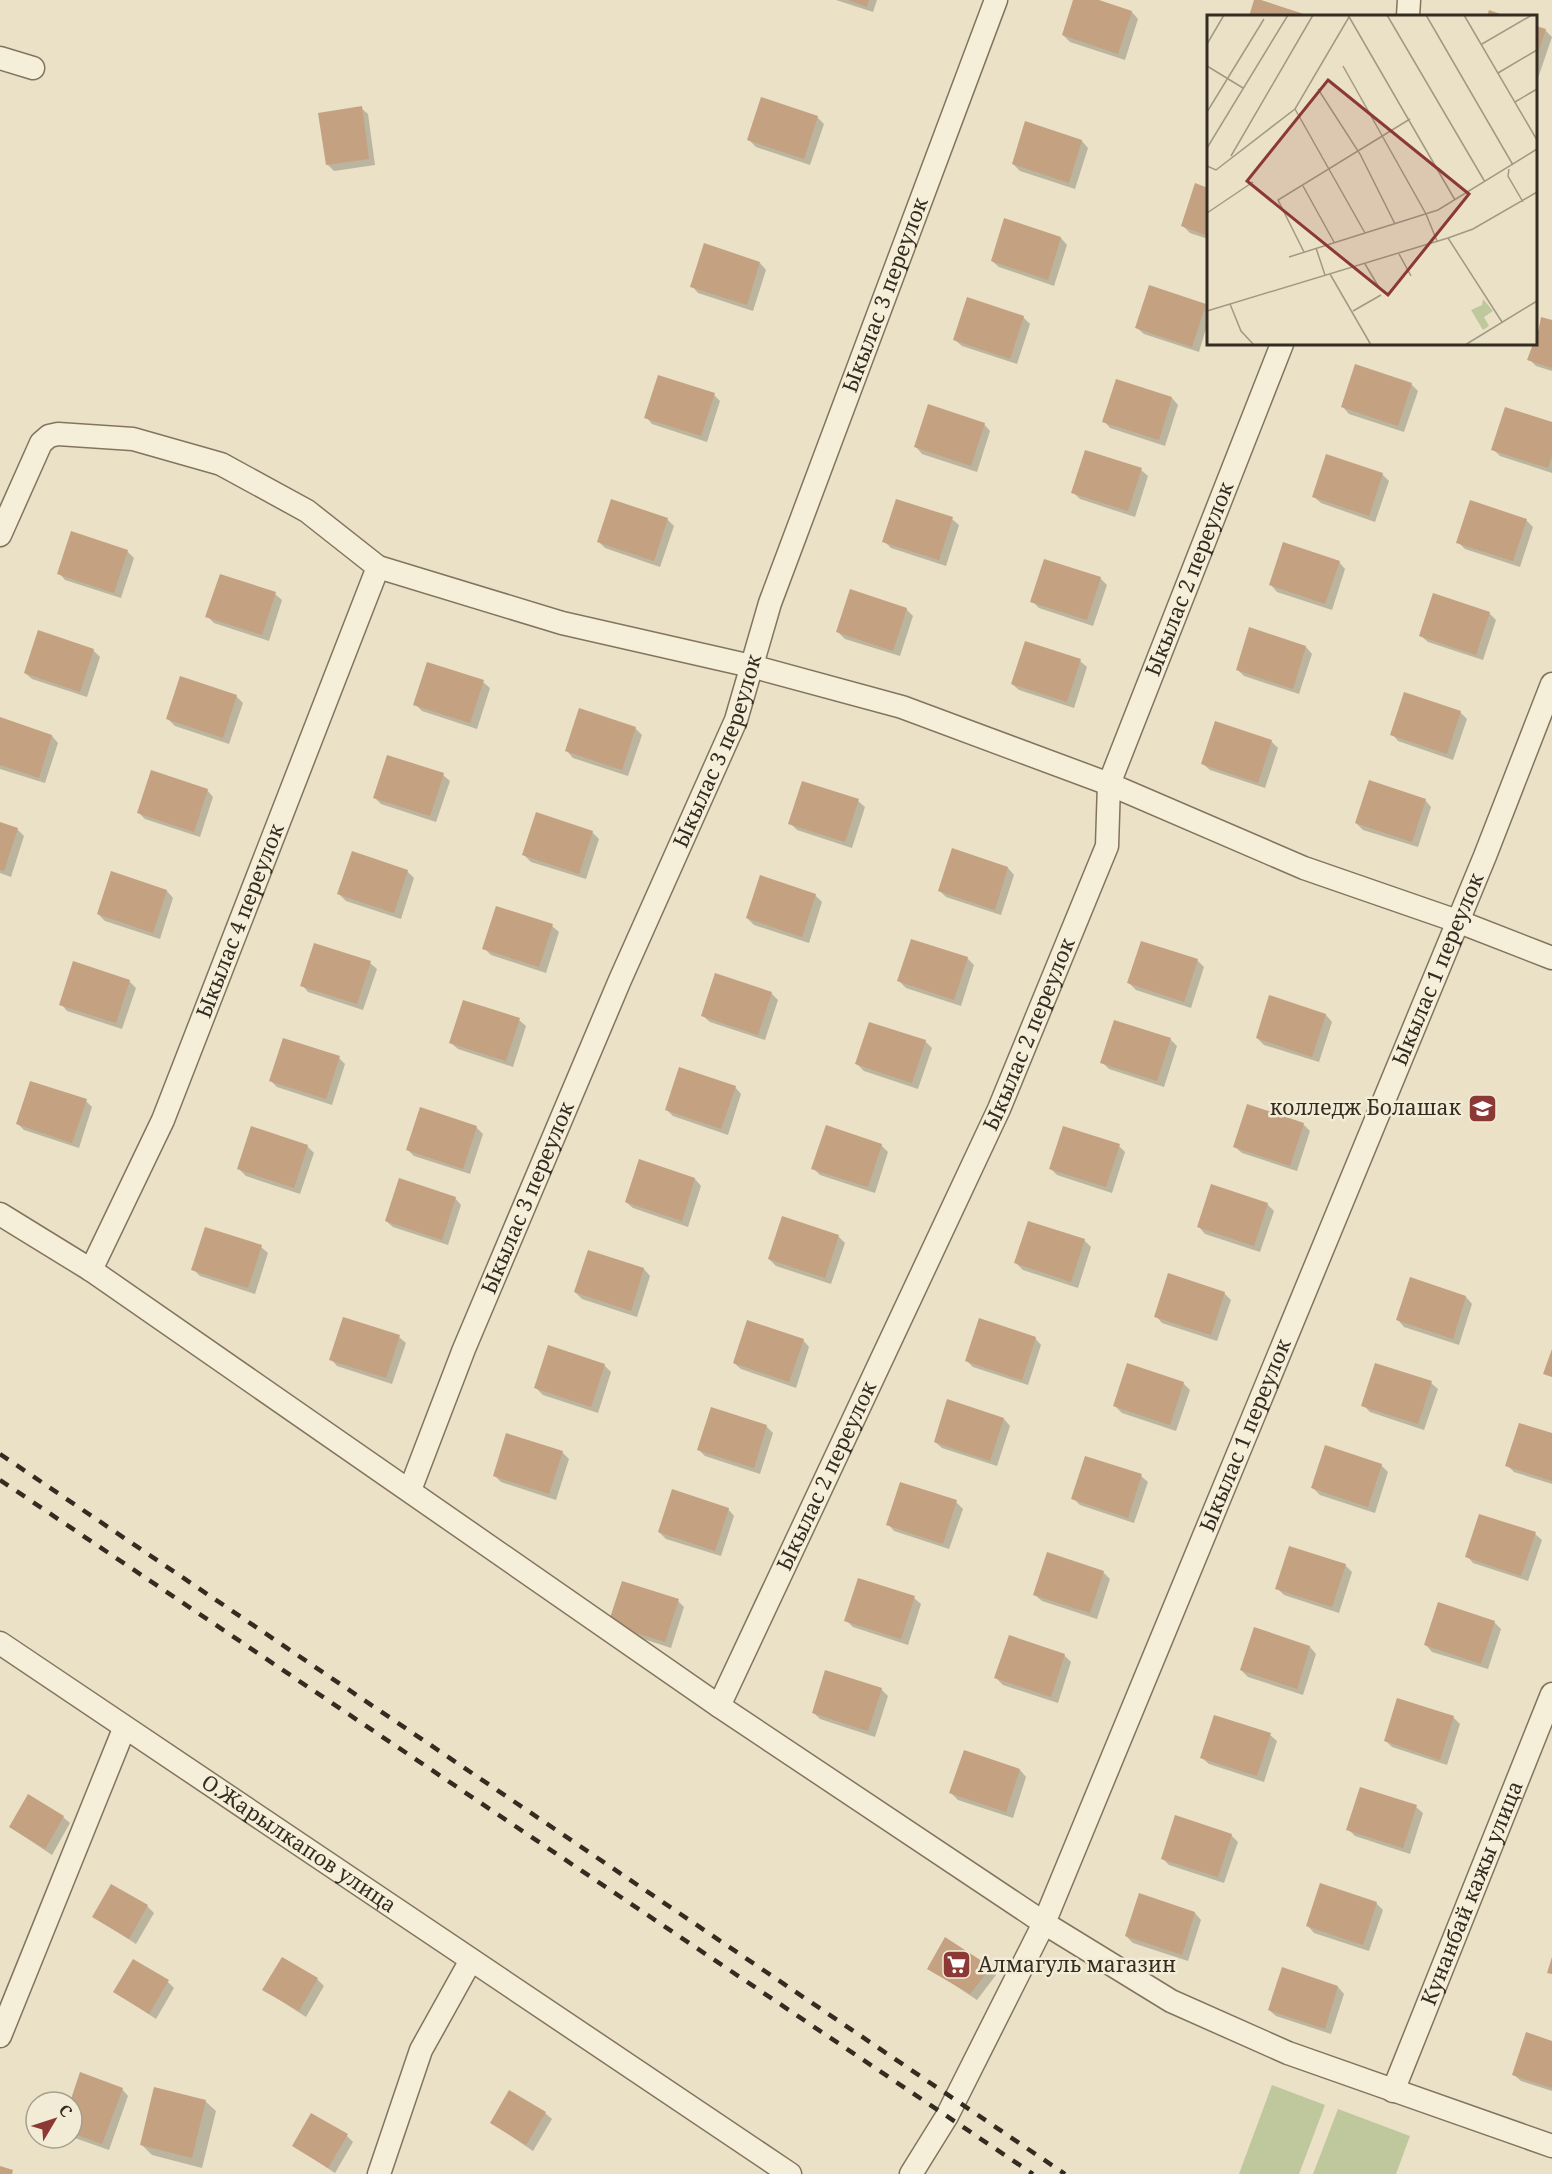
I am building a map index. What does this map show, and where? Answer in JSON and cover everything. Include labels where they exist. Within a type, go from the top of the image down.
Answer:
[{"type":"street","name":"Ыкылас 3 переулок","points":[[411,1490],[464,1349],[620,980],[736,720],[770,603],[996,0]]},
{"type":"street","points":[[1408,15],[1409,0]]},
{"type":"street","points":[[0,58],[33,68]]},
{"type":"street","name":"Ыкылас 2 переулок","points":[[719,1706],[999,1109],[1107,846],[1109,784],[1282,345]]},
{"type":"street","points":[[0,535],[41,442],[49,436],[58,434],[133,439],[221,464],[307,511],[378,567],[562,623],[751,666],[903,707],[1109,784],[1304,868],[1457,921],[1552,958]]},
{"type":"street","name":"Ыкылас 4 переулок","points":[[91,1270],[163,1120],[378,567]]},
{"type":"street","name":"Ыкылас 1 переулок","points":[[911,2174],[947,2116],[1044,1923],[1485,856],[1552,684]]},
{"type":"street","points":[[0,1214],[91,1270],[719,1706],[1044,1923],[1171,2001],[1288,2053],[1552,2146]]},
{"type":"street","name":"О.Жарылкапов улица","points":[[0,1643],[124,1729],[790,2174]]},
{"type":"street","name":"Кунанбай кажы улица","points":[[1393,2091],[1552,1694]]},
{"type":"street","points":[[0,2036],[124,1729]]},
{"type":"street","points":[[379,2174],[421,2050],[471,1960]]},
{"type":"green space","points":[[1272,2085],[1325,2105],[1299,2174],[1239,2174]]},
{"type":"green space","points":[[1338,2109],[1410,2136],[1396,2174],[1313,2174]]},
{"type":"building","points":[[848,0],[869,0],[867,7]]},
{"type":"building","points":[[1073,0],[1099,0],[1132,11],[1118,54],[1062,35]]},
{"type":"building","points":[[1254,0],[1261,0],[1307,15],[1249,15]]},
{"type":"building","points":[[1489,10],[1503,15],[1487,15]]},
{"type":"building","points":[[1537,26],[1546,29],[1537,56]]},
{"type":"building","points":[[761,97],[818,116],[804,159],[747,140]]},
{"type":"building","points":[[362,106],[369,159],[326,165],[318,113]]},
{"type":"building","points":[[1025,121],[1082,140],[1069,183],[1012,164]]},
{"type":"building","points":[[1195,183],[1207,188],[1207,236],[1181,226]]},
{"type":"building","points":[[1004,218],[1061,237],[1048,280],[991,261]]},
{"type":"building","points":[[704,243],[760,262],[747,305],[690,287]]},
{"type":"building","points":[[1149,285],[1206,304],[1192,347],[1135,328]]},
{"type":"building","points":[[967,297],[1024,316],[1010,359],[953,340]]},
{"type":"building","points":[[1541,317],[1552,320],[1552,368],[1527,360],[1533,345],[1537,345]]},
{"type":"building","points":[[1355,364],[1412,383],[1398,426],[1341,407]]},
{"type":"building","points":[[658,375],[715,393],[701,436],[644,418]]},
{"type":"building","points":[[1116,379],[1172,397],[1159,440],[1102,422]]},
{"type":"building","points":[[928,404],[985,423],[971,466],[914,447]]},
{"type":"building","points":[[1505,407],[1552,422],[1552,456],[1548,468],[1491,450]]},
{"type":"building","points":[[1085,450],[1142,468],[1128,511],[1071,493]]},
{"type":"building","points":[[1326,454],[1383,473],[1369,516],[1312,497]]},
{"type":"building","points":[[611,499],[668,518],[654,561],[597,542]]},
{"type":"building","points":[[896,499],[953,517],[939,560],[882,542]]},
{"type":"building","points":[[1470,500],[1527,519],[1513,561],[1456,543]]},
{"type":"building","points":[[71,531],[128,550],[114,593],[57,574]]},
{"type":"building","points":[[1283,542],[1340,561],[1325,604],[1269,585]]},
{"type":"building","points":[[1044,559],[1101,577],[1087,620],[1030,602]]},
{"type":"building","points":[[220,574],[276,592],[262,635],[205,617]]},
{"type":"building","points":[[850,589],[907,608],[893,651],[836,632]]},
{"type":"building","points":[[1433,593],[1490,612],[1476,655],[1419,636]]},
{"type":"building","points":[[1249,627],[1306,646],[1293,689],[1236,670]]},
{"type":"building","points":[[38,630],[94,649],[80,692],[24,673]]},
{"type":"building","points":[[1025,641],[1081,659],[1067,702],[1011,684]]},
{"type":"building","points":[[427,662],[484,680],[470,723],[413,705]]},
{"type":"building","points":[[180,676],[237,695],[223,738],[166,719]]},
{"type":"building","points":[[1404,692],[1461,711],[1447,754],[1390,735]]},
{"type":"building","points":[[579,708],[636,727],[622,770],[565,751]]},
{"type":"building","points":[[0,717],[52,735],[39,778],[0,765]]},
{"type":"building","points":[[1215,721],[1272,740],[1258,783],[1201,764]]},
{"type":"building","points":[[387,755],[444,773],[430,816],[373,798]]},
{"type":"building","points":[[151,770],[208,789],[194,832],[137,813]]},
{"type":"building","points":[[1369,780],[1426,799],[1412,842],[1355,823]]},
{"type":"building","points":[[802,781],[859,799],[845,842],[788,824]]},
{"type":"building","points":[[536,812],[593,831],[579,874],[522,855]]},
{"type":"building","points":[[0,822],[18,828],[4,871],[0,870]]},
{"type":"building","points":[[952,848],[1008,867],[995,910],[938,891]]},
{"type":"building","points":[[352,851],[408,870],[394,913],[337,894]]},
{"type":"building","points":[[111,871],[167,890],[153,933],[97,914]]},
{"type":"building","points":[[760,875],[816,894],[802,937],[746,918]]},
{"type":"building","points":[[496,906],[553,924],[539,967],[482,949]]},
{"type":"building","points":[[911,939],[968,957],[954,1000],[897,981]]},
{"type":"building","points":[[1141,941],[1198,959],[1184,1002],[1127,983]]},
{"type":"building","points":[[314,943],[371,961],[357,1004],[300,986]]},
{"type":"building","points":[[73,961],[130,980],[116,1023],[59,1005]]},
{"type":"building","points":[[715,973],[772,992],[758,1035],[701,1016]]},
{"type":"building","points":[[1269,995],[1326,1014],[1312,1057],[1256,1038]]},
{"type":"building","points":[[463,1000],[520,1018],[506,1061],[449,1043]]},
{"type":"building","points":[[1114,1020],[1171,1038],[1157,1081],[1100,1063]]},
{"type":"building","points":[[869,1022],[926,1040],[912,1083],[855,1064]]},
{"type":"building","points":[[283,1038],[340,1056],[326,1099],[269,1081]]},
{"type":"building","points":[[679,1067],[736,1086],[721,1129],[665,1110]]},
{"type":"building","points":[[30,1081],[87,1099],[72,1143],[16,1124]]},
{"type":"building","points":[[1247,1104],[1304,1123],[1290,1166],[1233,1147]]},
{"type":"building","points":[[420,1107],[477,1126],[463,1169],[406,1150]]},
{"type":"building","points":[[826,1125],[882,1144],[868,1187],[811,1169]]},
{"type":"building","points":[[251,1126],[308,1145],[294,1188],[237,1169]]},
{"type":"building","points":[[1063,1126],[1120,1144],[1106,1187],[1049,1169]]},
{"type":"building","points":[[639,1159],[695,1178],[682,1221],[625,1202]]},
{"type":"building","points":[[399,1178],[456,1197],[442,1240],[385,1221]]},
{"type":"building","points":[[1211,1184],[1268,1203],[1254,1246],[1197,1227]]},
{"type":"building","points":[[782,1216],[839,1235],[825,1278],[768,1259]]},
{"type":"building","points":[[1028,1221],[1085,1239],[1071,1282],[1014,1263]]},
{"type":"building","points":[[205,1227],[262,1245],[248,1288],[191,1270]]},
{"type":"building","points":[[588,1250],[644,1268],[631,1311],[574,1292]]},
{"type":"building","points":[[1168,1273],[1225,1292],[1211,1335],[1154,1317]]},
{"type":"building","points":[[1410,1277],[1466,1296],[1453,1339],[1396,1320]]},
{"type":"building","points":[[343,1317],[400,1335],[386,1378],[329,1360]]},
{"type":"building","points":[[979,1318],[1036,1337],[1022,1380],[965,1361]]},
{"type":"building","points":[[747,1320],[804,1339],[789,1382],[733,1363]]},
{"type":"building","points":[[548,1345],[605,1364],[591,1407],[534,1388]]},
{"type":"building","points":[[1552,1349],[1552,1377],[1543,1374]]},
{"type":"building","points":[[1127,1363],[1184,1382],[1170,1425],[1113,1406]]},
{"type":"building","points":[[1375,1363],[1432,1381],[1418,1424],[1361,1406]]},
{"type":"building","points":[[947,1399],[1004,1418],[990,1461],[934,1442]]},
{"type":"building","points":[[711,1407],[767,1425],[754,1468],[697,1450]]},
{"type":"building","points":[[1519,1423],[1552,1433],[1552,1481],[1505,1466]]},
{"type":"building","points":[[506,1433],[563,1451],[549,1494],[493,1476]]},
{"type":"building","points":[[1325,1445],[1382,1464],[1368,1507],[1311,1488]]},
{"type":"building","points":[[1085,1456],[1142,1474],[1128,1518],[1071,1499]]},
{"type":"building","points":[[900,1482],[957,1500],[943,1544],[886,1525]]},
{"type":"building","points":[[672,1489],[729,1508],[715,1551],[658,1532]]},
{"type":"building","points":[[1479,1514],[1536,1532],[1521,1576],[1465,1557]]},
{"type":"building","points":[[1289,1546],[1346,1564],[1332,1607],[1275,1589]]},
{"type":"building","points":[[1047,1552],[1104,1571],[1090,1613],[1033,1595]]},
{"type":"building","points":[[858,1578],[915,1596],[901,1639],[844,1621]]},
{"type":"building","points":[[622,1581],[679,1599],[665,1642],[608,1624]]},
{"type":"building","points":[[1438,1602],[1495,1621],[1481,1664],[1424,1645]]},
{"type":"building","points":[[1254,1627],[1310,1646],[1297,1689],[1240,1670]]},
{"type":"building","points":[[1009,1635],[1065,1654],[1051,1697],[994,1678]]},
{"type":"building","points":[[825,1670],[882,1688],[868,1731],[812,1713]]},
{"type":"building","points":[[1397,1698],[1454,1716],[1440,1760],[1384,1741]]},
{"type":"building","points":[[1214,1715],[1271,1733],[1257,1776],[1200,1758]]},
{"type":"building","points":[[964,1750],[1020,1769],[1006,1812],[949,1793]]},
{"type":"building","points":[[1360,1787],[1417,1805],[1403,1848],[1346,1830]]},
{"type":"building","points":[[28,1794],[64,1816],[45,1849],[9,1827]]},
{"type":"building","points":[[1175,1815],[1232,1834],[1218,1877],[1161,1859]]},
{"type":"building","points":[[1320,1883],[1377,1902],[1363,1945],[1306,1926]]},
{"type":"building","points":[[111,1884],[148,1905],[129,1939],[92,1917]]},
{"type":"building","points":[[1139,1893],[1195,1912],[1182,1955],[1125,1936]]},
{"type":"building","points":[[945,1937],[991,1967],[970,1994],[927,1969]]},
{"type":"building","points":[[282,1957],[318,1978],[299,2011],[262,1990]]},
{"type":"building","points":[[1552,1957],[1552,1974],[1547,1973]]},
{"type":"building","points":[[133,1959],[169,1980],[149,2014],[113,1992]]},
{"type":"building","points":[[1282,1967],[1338,1986],[1325,2029],[1268,2010]]},
{"type":"building","points":[[1526,2032],[1552,2041],[1552,2088],[1512,2075]]},
{"type":"building","points":[[80,2072],[123,2088],[102,2144],[84,2137],[84,2090],[74,2090]]},
{"type":"building","points":[[154,2087],[206,2100],[192,2158],[140,2145]]},
{"type":"building","points":[[509,2090],[546,2112],[526,2145],[490,2123]]},
{"type":"building","points":[[311,2113],[348,2134],[328,2168],[292,2146]]},
{"type":"building","points":[[0,2166],[13,2170],[12,2174],[0,2174]]},
{"type":"railway","points":[[0,1454],[1065,2174]]},
{"type":"railway","points":[[0,1480],[1033,2174]]},
{"type":"place","name":"колледж Болашак","points":[[1482,1108]]},
{"type":"place","name":"Алмагуль магазин","points":[[957,1965]]}]
